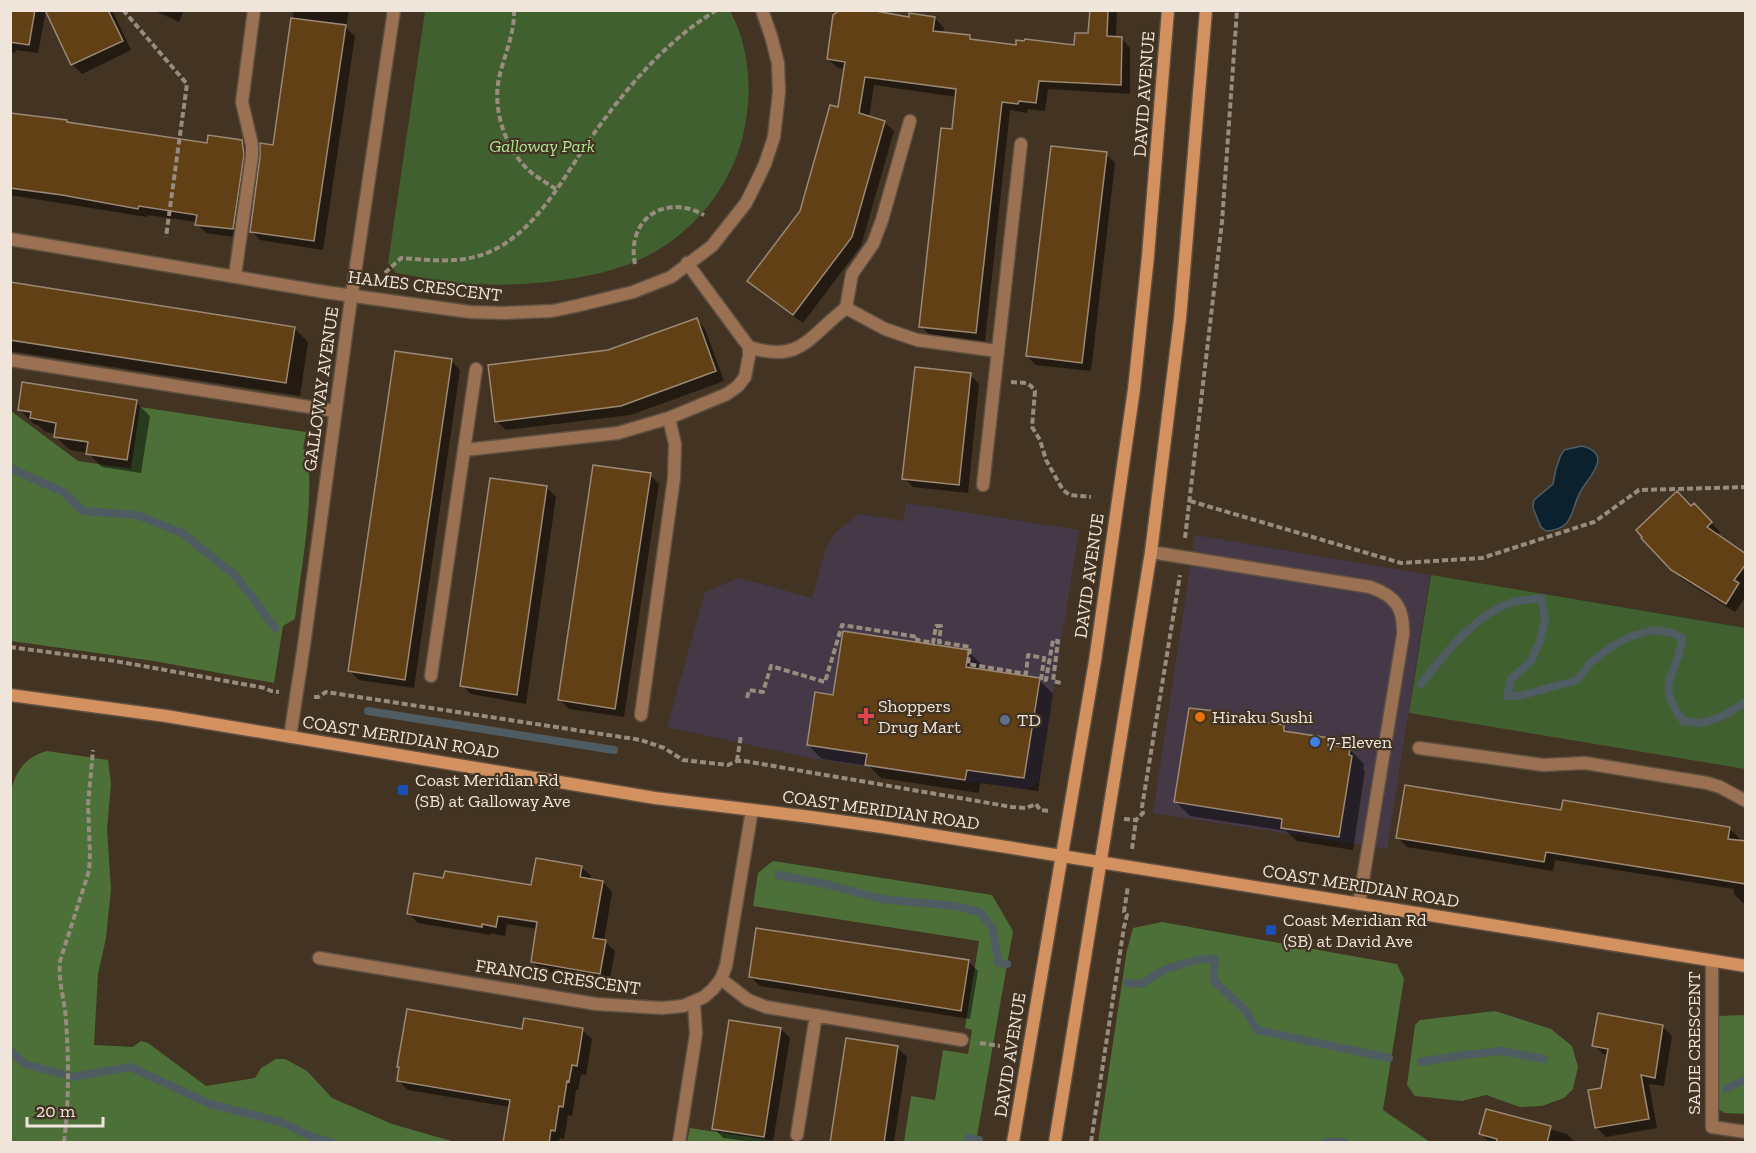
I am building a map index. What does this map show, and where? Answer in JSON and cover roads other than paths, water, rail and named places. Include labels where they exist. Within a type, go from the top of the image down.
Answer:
[{"type":"main road","name":"DAVID AVENUE","points":[[1014,1143],[1095,661],[1134,389],[1151,222],[1168,10]]},
{"type":"main road","points":[[1055,1143],[1152,552],[1180,319],[1206,10]]},
{"type":"main road","name":"COAST MERIDIAN ROAD","points":[[10,695],[166,716],[655,798],[882,827],[1746,966]]},
{"type":"street","points":[[235,275],[252,156],[252,145],[242,102],[254,10]]},
{"type":"street","name":"GALLOWAY AVENUE","points":[[290,737],[394,10]]},
{"type":"street","name":"HAMES CRESCENT","points":[[10,239],[352,296],[470,312],[504,314],[552,310],[643,289],[671,277],[712,246],[746,203],[765,164],[774,137],[779,92],[778,63],[762,10]]},
{"type":"street","points":[[687,263],[749,347],[765,352],[780,353],[793,351],[806,344],[846,308],[852,274],[873,244],[882,220],[910,121]]},
{"type":"street","points":[[983,485],[1021,144]]},
{"type":"street","points":[[846,308],[885,329],[917,340],[940,345],[997,351]]},
{"type":"street","points":[[464,450],[618,433],[669,418],[738,387],[745,377],[749,347]]},
{"type":"street","points":[[10,360],[335,411]]},
{"type":"street","points":[[431,676],[476,369]]},
{"type":"street","points":[[641,715],[674,478],[675,444],[669,418]]},
{"type":"street","points":[[1152,552],[1370,587],[1390,597],[1399,607],[1403,621],[1403,635],[1359,904]]},
{"type":"street","points":[[1419,748],[1543,765],[1586,763],[1707,783],[1720,787],[1746,801]]},
{"type":"street","points":[[679,1143],[696,1034],[694,1003],[713,989],[721,979],[729,950],[752,810]]},
{"type":"street","name":"FRANCIS CRESCENT","points":[[319,958],[596,1004],[662,1008],[694,1003]]},
{"type":"street","name":"SADIE CRESCENT","points":[[1712,961],[1712,1127],[1746,1132]]},
{"type":"street","points":[[721,979],[748,1000],[766,1007],[962,1040]]},
{"type":"street","points":[[797,1135],[816,1015]]},
{"type":"water","points":[[1582,446],[1596,454],[1597,465],[1578,496],[1567,522],[1556,530],[1546,531],[1541,527],[1533,508],[1534,500],[1553,484],[1564,450]]},
{"type":"waterway","points":[[10,468],[63,492],[83,511],[137,515],[182,533],[236,576],[275,628]]},
{"type":"waterway","points":[[1421,684],[1462,636],[1486,616],[1513,602],[1541,598],[1545,619],[1540,641],[1531,661],[1511,679],[1507,696],[1520,696],[1577,680],[1591,662],[1614,645],[1632,636],[1654,630],[1672,633],[1682,638],[1668,687],[1674,707],[1683,721],[1702,723],[1721,717],[1746,702]]},
{"type":"waterway","points":[[368,711],[614,750]]},
{"type":"waterway","points":[[779,875],[830,885],[881,899],[955,906],[980,912],[993,929],[998,963],[1007,964]]},
{"type":"waterway","points":[[1127,983],[1141,984],[1166,969],[1196,960],[1215,959],[1213,980],[1245,1010],[1257,1030],[1389,1058]]},
{"type":"waterway","points":[[10,1051],[25,1064],[73,1077],[130,1067],[210,1104],[281,1122],[310,1136],[331,1142]]},
{"type":"waterway","points":[[1421,1062],[1502,1051],[1544,1059]]},
{"type":"waterway","points":[[1726,1089],[1746,1079]]},
{"type":"waterway","points":[[967,1142],[968,1138],[979,1140]]},
{"type":"waterway","points":[[1325,1142],[1343,1142]]},
{"type":"place","name":"Shoppers Drug Mart","points":[[866,716]]},
{"type":"place","name":"Hiraku Sushi","points":[[1200,717]]},
{"type":"place","name":"TD","points":[[1005,720]]},
{"type":"place","name":"7-Eleven","points":[[1315,742]]},
{"type":"place","name":"Coast Meridian Rd (SB) at Galloway Ave","points":[[403,790]]},
{"type":"place","name":"Coast Meridian Rd (SB) at David Ave","points":[[1271,930]]},
{"type":"park label","name":"Galloway Park","points":[[542,146]]}]
